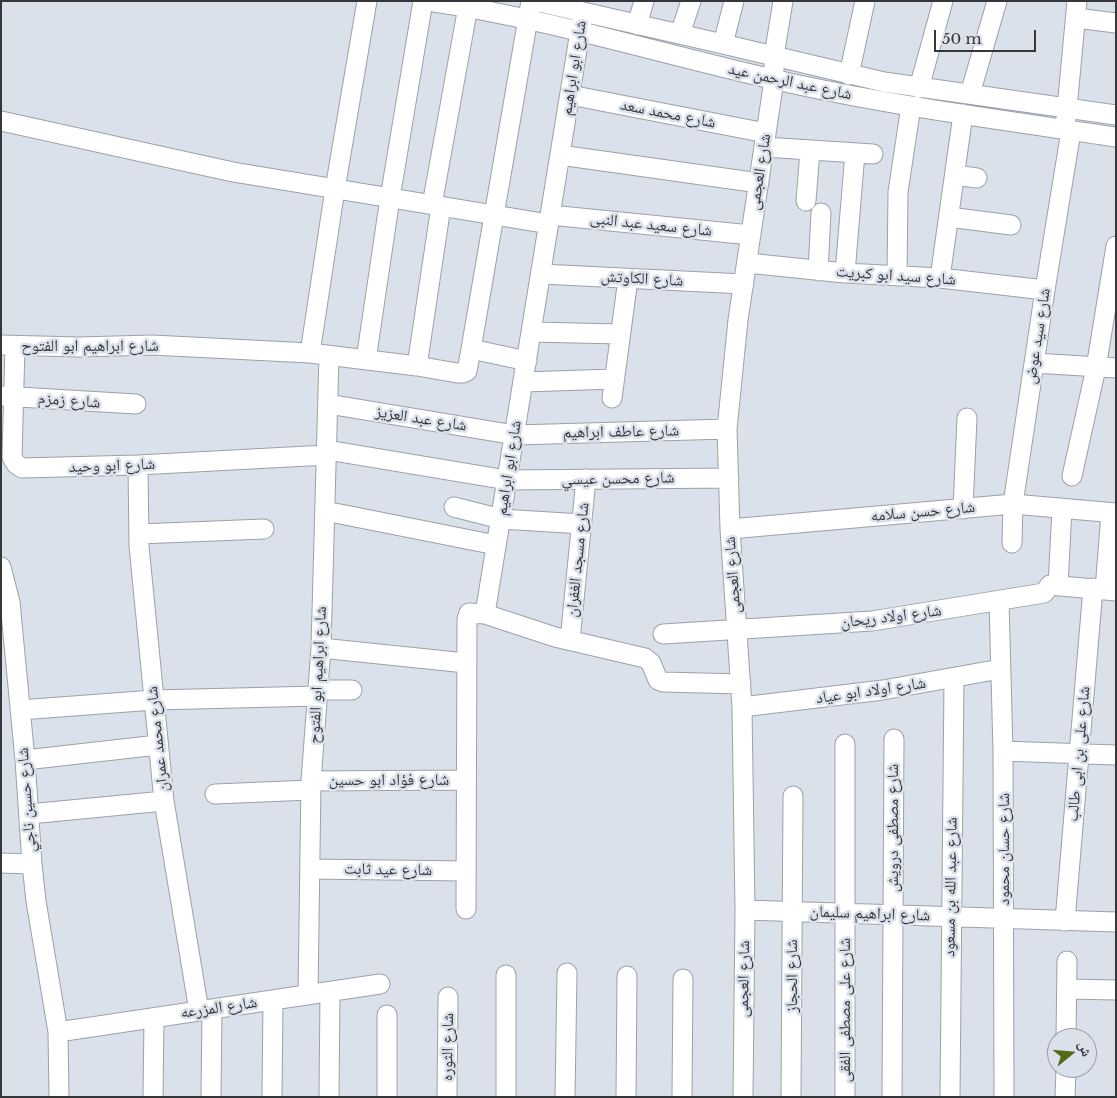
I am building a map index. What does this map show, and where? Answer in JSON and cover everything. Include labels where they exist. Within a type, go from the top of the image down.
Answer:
[{"type":"street","points":[[310,353],[335,189],[368,1]]},
{"type":"street","points":[[366,360],[390,198],[423,1]]},
{"type":"street","name":"شارع عبد الرحمن عيد","points":[[428,1],[529,10],[580,32],[774,80],[911,106],[1116,137]]},
{"type":"street","name":"شارع عبد الرحمن عيد","points":[[535,1],[588,9],[637,25],[849,75],[919,88],[1116,115]]},
{"type":"street","points":[[637,25],[644,1]]},
{"type":"street","points":[[680,34],[691,1]]},
{"type":"street","points":[[723,44],[734,1]]},
{"type":"street","name":"شارع العجمى","points":[[743,1097],[742,707],[730,529],[727,429],[733,356],[774,80],[774,56],[783,1]]},
{"type":"street","points":[[849,75],[864,1]]},
{"type":"street","points":[[919,88],[943,1]]},
{"type":"street","points":[[970,94],[997,1]]},
{"type":"street","points":[[417,366],[437,205],[468,4]]},
{"type":"street","name":"شارع ابو ابراهيم","points":[[485,614],[580,32],[588,9]]},
{"type":"street","points":[[526,360],[471,349],[529,10]]},
{"type":"street","points":[[1077,10],[1115,18]]},
{"type":"street","name":"شارع سيد عوض","points":[[1012,543],[1013,504],[1068,130],[1067,108],[1077,10]]},
{"type":"street","name":"شارع محمد سعد","points":[[570,95],[810,150],[864,154],[845,273]]},
{"type":"street","points":[[897,276],[898,192],[911,106]]},
{"type":"street","points":[[940,278],[964,114]]},
{"type":"street","name":"شارع سعيد عبد النبى","points":[[1,121],[233,172],[495,215],[751,235]]},
{"type":"street","points":[[806,201],[810,150]]},
{"type":"street","points":[[560,155],[759,183]]},
{"type":"street","points":[[955,175],[978,178]]},
{"type":"street","points":[[818,271],[821,213]]},
{"type":"street","points":[[949,217],[1011,225]]},
{"type":"street","points":[[1072,476],[1096,368],[1116,246]]},
{"type":"street","name":"شارع سيد ابو كبريت","points":[[747,263],[818,271],[940,278],[1045,290]]},
{"type":"street","name":"شارع الكاوتش","points":[[541,274],[744,284]]},
{"type":"street","points":[[612,398],[628,279]]},
{"type":"street","points":[[531,332],[620,334]]},
{"type":"street","name":"شارع ابراهيم ابو الفتوح","points":[[8,346],[152,345],[310,353],[417,366],[463,374],[468,371],[471,349]]},
{"type":"street","name":"شارع ابو وحيد","points":[[8,346],[7,450],[16,464],[22,468],[138,465],[327,453],[507,480]]},
{"type":"street","name":"شارع ابراهيم ابو الفتوح","points":[[308,995],[311,786],[321,648],[329,356]]},
{"type":"street","points":[[1034,363],[1116,368]]},
{"type":"street","points":[[523,382],[614,379]]},
{"type":"street","name":"شارع زمزم","points":[[7,397],[136,404]]},
{"type":"street","name":"شارع عبد العزيز","points":[[328,404],[514,434]]},
{"type":"street","points":[[962,509],[968,418]]},
{"type":"street","name":"شارع عاطف ابراهيم","points":[[514,434],[727,429]]},
{"type":"street","name":"شارع محمد عمران","points":[[138,465],[139,534],[164,801],[205,1010],[211,1097]]},
{"type":"street","name":"شارع محسن عيسي","points":[[507,480],[729,478]]},
{"type":"street","name":"شارع مسجد الغفران","points":[[570,640],[586,479]]},
{"type":"street","name":"شارع حسن سلامه","points":[[730,529],[1013,504],[1113,513]]},
{"type":"street","points":[[454,507],[501,519],[582,524]]},
{"type":"street","points":[[1051,590],[1062,508]]},
{"type":"street","points":[[325,511],[496,545]]},
{"type":"street","name":"شارع على بن ابى طالب","points":[[1065,921],[1079,754],[1104,590],[1113,513]]},
{"type":"street","points":[[139,534],[264,529]]},
{"type":"street","name":"شارع حسين ناجي","points":[[2,569],[20,710],[36,901],[58,1032],[59,1097]]},
{"type":"street","name":"شارع اولاد ريحان","points":[[663,634],[872,621],[999,601],[1051,590],[1104,590]]},
{"type":"street","name":"شارع حسان محمود","points":[[999,601],[1003,751],[1004,1097]]},
{"type":"street","points":[[466,910],[467,616],[472,612],[485,614],[555,637],[645,658],[651,663],[658,680],[663,682],[741,684]]},
{"type":"street","points":[[321,648],[466,663]]},
{"type":"street","name":"شارع اولاد ابو عياد","points":[[742,707],[848,695],[954,678],[1000,668]]},
{"type":"street","name":"شارع عبد الله بن مسعود","points":[[950,1097],[954,678]]},
{"type":"street","points":[[20,710],[154,700],[352,690]]},
{"type":"street","name":"شارع مصطفى درويش","points":[[892,1097],[894,740]]},
{"type":"street","name":"شارع على مصطفى الفقى","points":[[845,744],[845,1097]]},
{"type":"street","points":[[24,760],[158,745]]},
{"type":"street","points":[[1003,751],[1116,755]]},
{"type":"street","name":"شارع فؤاد ابو حسين","points":[[215,794],[311,786],[466,780]]},
{"type":"street","name":"شارع الحجاز","points":[[792,1097],[793,796]]},
{"type":"street","points":[[29,814],[164,801]]},
{"type":"street","points":[[1,863],[32,864]]},
{"type":"street","name":"شارع عيد ثابت","points":[[310,869],[466,871]]},
{"type":"street","name":"شارع ابراهيم سليمان","points":[[744,910],[1116,922]]},
{"type":"street","points":[[1066,1028],[1067,961]]},
{"type":"street","points":[[565,1097],[567,973]]},
{"type":"street","points":[[506,975],[506,1097]]},
{"type":"street","points":[[626,1097],[627,976]]},
{"type":"street","points":[[682,1097],[683,979]]},
{"type":"street","name":"شارع المزرعه","points":[[58,1032],[380,984]]},
{"type":"street","points":[[1066,989],[1116,990]]},
{"type":"street","points":[[329,1097],[330,992]]},
{"type":"street","name":"شارع الثوره","points":[[447,1097],[448,998]]},
{"type":"street","points":[[272,1097],[273,1000]]},
{"type":"street","points":[[387,1015],[387,1097]]},
{"type":"street","points":[[153,1097],[154,1018]]},
{"type":"street","points":[[1066,1078],[1066,1097]]}]
